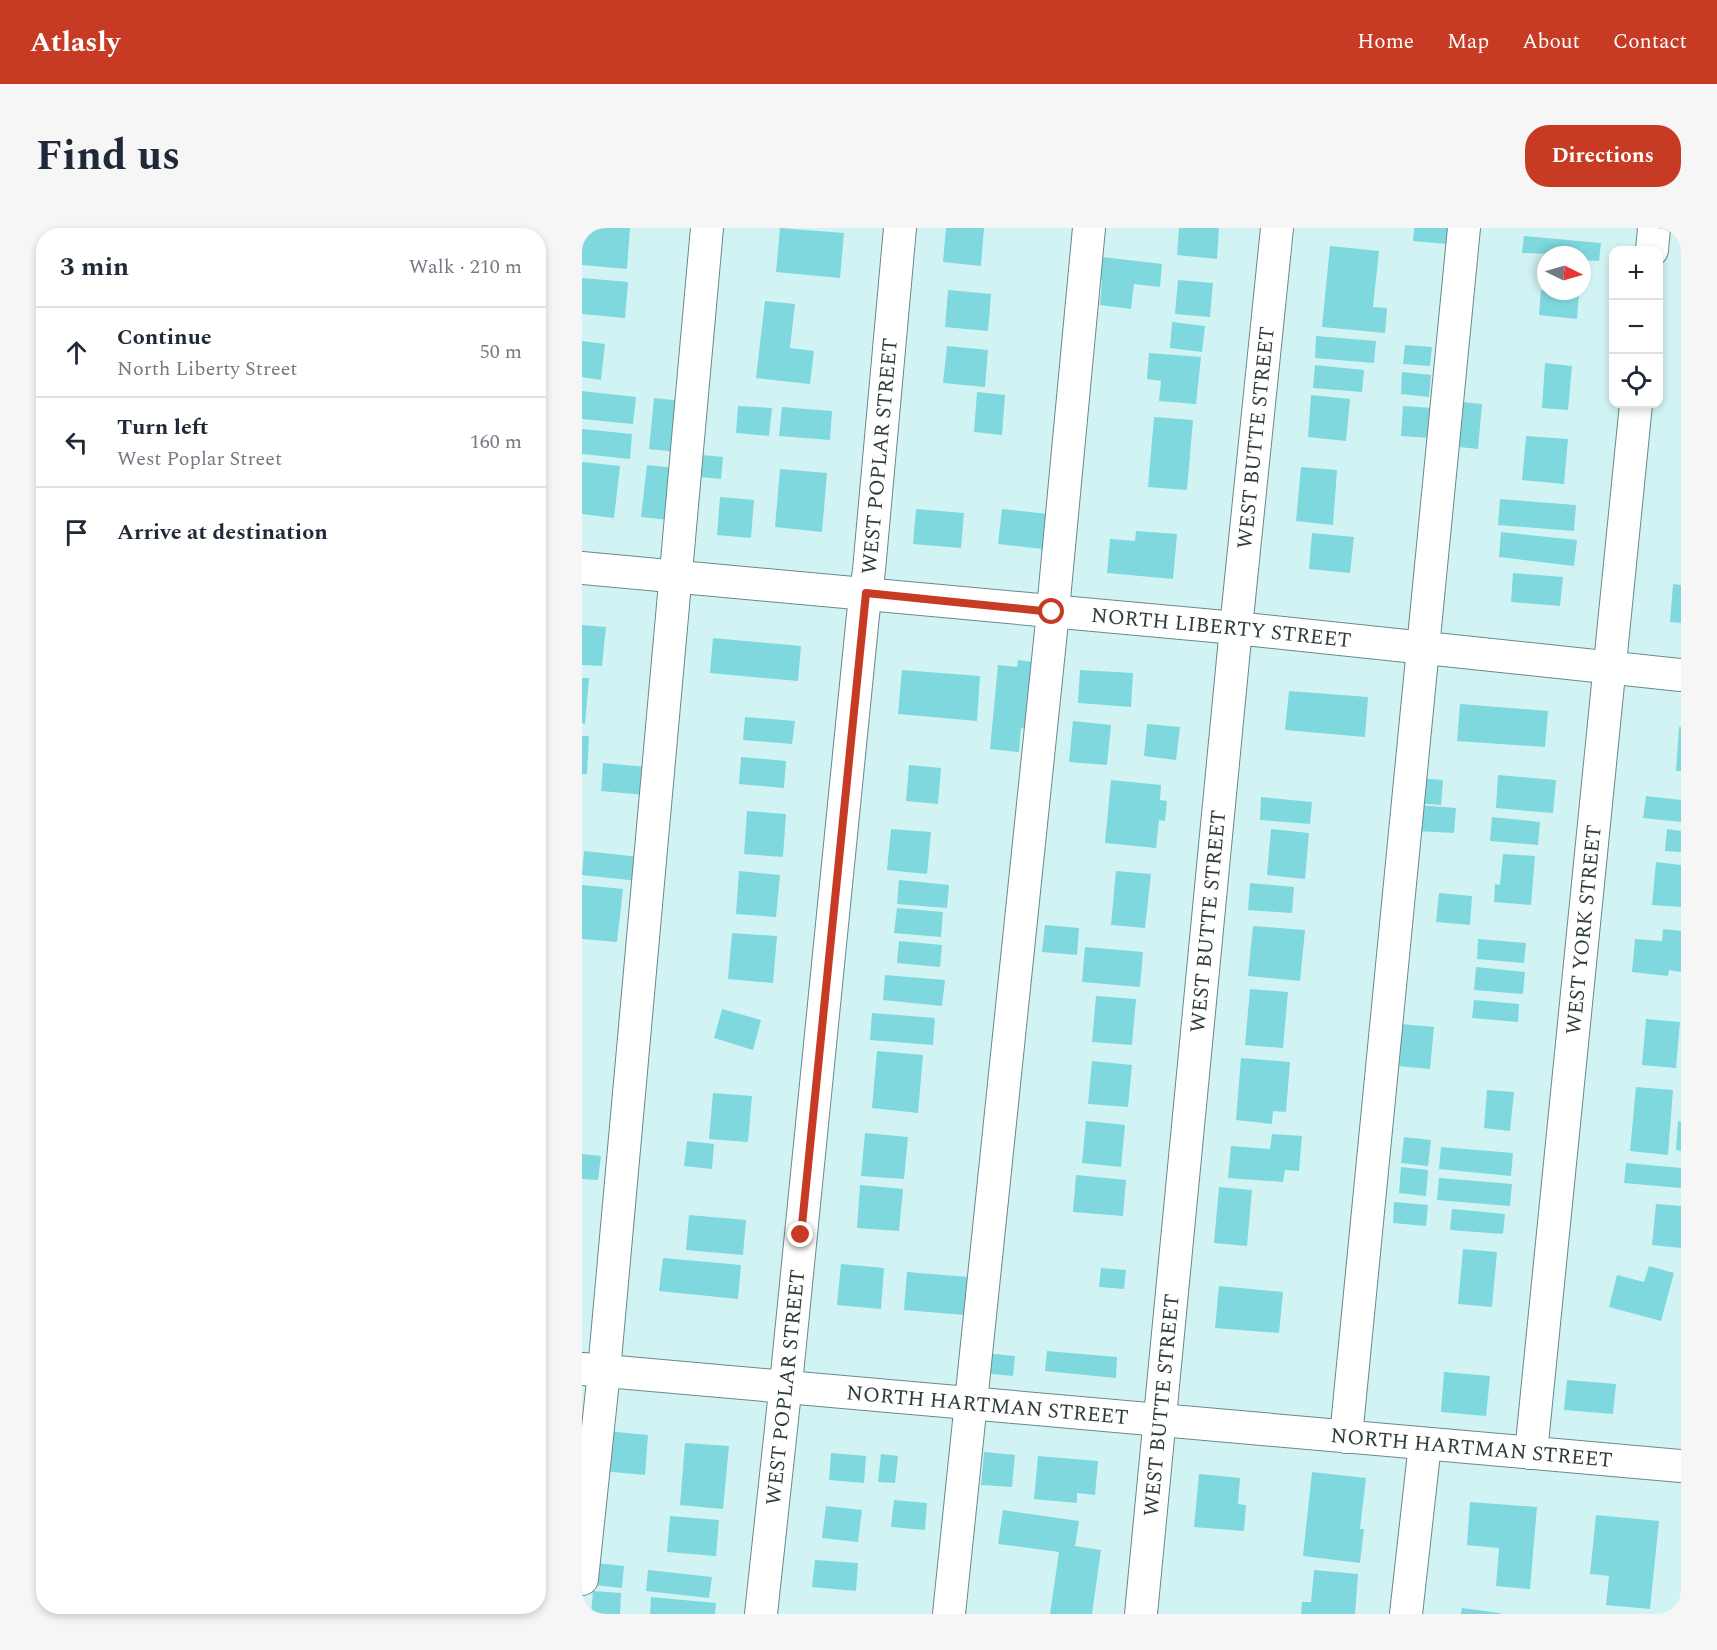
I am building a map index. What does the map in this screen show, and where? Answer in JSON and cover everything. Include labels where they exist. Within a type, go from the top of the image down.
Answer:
[{"type":"street","points":[[582,1579],[593,1370],[676,577],[707,228]]},
{"type":"street","name":"WEST POPLAR STREET","points":[[761,1614],[866,593],[900,228]]},
{"type":"street","points":[[949,1614],[1089,228]]},
{"type":"street","name":"WEST BUTTE STREET","points":[[1141,1614],[1236,627],[1277,228]]},
{"type":"street","points":[[1346,1437],[1464,228]]},
{"type":"street","points":[[1652,246],[1654,228]]},
{"type":"street","name":"WEST YORK STREET","points":[[1531,1453],[1636,408]]},
{"type":"street","name":"NORTH LIBERTY STREET","points":[[582,568],[1236,627],[1681,675]]},
{"type":"street","name":"NORTH HARTMAN STREET","points":[[593,1370],[1681,1466]]},
{"type":"street","points":[[1407,1614],[1425,1444]]},
{"type":"building","points":[[582,228],[630,228],[627,269],[582,265]]},
{"type":"building","points":[[780,228],[844,233],[840,278],[776,272]]},
{"type":"building","points":[[946,228],[984,228],[981,266],[943,262]]},
{"type":"building","points":[[1179,228],[1219,228],[1217,259],[1177,255]]},
{"type":"building","points":[[1414,228],[1449,228],[1447,244],[1413,241]]},
{"type":"building","points":[[1524,236],[1601,243],[1599,261],[1591,261],[1591,246],[1537,246],[1537,254],[1522,253]]},
{"type":"building","points":[[1330,246],[1379,251],[1373,307],[1387,308],[1385,333],[1322,327]]},
{"type":"building","points":[[1094,256],[1162,264],[1160,287],[1134,284],[1131,309],[1100,305],[1102,280],[1091,279]]},
{"type":"building","points":[[582,278],[628,282],[625,318],[582,314]]},
{"type":"building","points":[[1178,280],[1213,283],[1210,317],[1175,314]]},
{"type":"building","points":[[948,290],[991,294],[988,331],[945,327]]},
{"type":"building","points":[[1540,300],[1578,300],[1577,319],[1539,315]]},
{"type":"building","points":[[765,301],[795,304],[790,348],[814,351],[810,384],[756,378]]},
{"type":"building","points":[[1172,322],[1205,326],[1202,352],[1170,348]]},
{"type":"building","points":[[1316,336],[1376,341],[1374,363],[1315,358]]},
{"type":"building","points":[[582,341],[605,344],[601,380],[582,377]]},
{"type":"building","points":[[1405,345],[1432,347],[1430,366],[1403,364]]},
{"type":"building","points":[[947,346],[988,350],[985,387],[943,383]]},
{"type":"building","points":[[1149,353],[1201,357],[1196,404],[1159,401],[1161,381],[1147,379]]},
{"type":"building","points":[[1545,363],[1572,366],[1568,410],[1542,408]]},
{"type":"building","points":[[1315,365],[1364,370],[1362,392],[1313,388]]},
{"type":"building","points":[[1402,372],[1431,375],[1429,397],[1401,394]]},
{"type":"building","points":[[582,391],[636,397],[633,424],[582,419]]},
{"type":"building","points":[[977,392],[1005,395],[1002,435],[974,432]]},
{"type":"building","points":[[1311,395],[1350,399],[1346,441],[1308,437]]},
{"type":"building","points":[[654,398],[682,401],[677,452],[649,449]]},
{"type":"building","points":[[1453,401],[1482,404],[1478,449],[1449,446]]},
{"type":"building","points":[[738,406],[772,408],[769,436],[736,433]]},
{"type":"building","points":[[1403,406],[1432,408],[1430,438],[1401,436]]},
{"type":"building","points":[[782,407],[832,411],[830,440],[779,436]]},
{"type":"building","points":[[1154,417],[1193,420],[1187,490],[1148,487]]},
{"type":"building","points":[[582,429],[632,434],[630,459],[582,454]]},
{"type":"building","points":[[1526,436],[1568,439],[1564,484],[1522,480]]},
{"type":"building","points":[[702,455],[723,457],[721,479],[700,477]]},
{"type":"building","points":[[582,462],[620,466],[614,518],[582,514]]},
{"type":"building","points":[[647,465],[675,468],[669,520],[641,517]]},
{"type":"building","points":[[1301,467],[1337,470],[1333,525],[1296,521]]},
{"type":"building","points":[[780,469],[827,473],[822,532],[775,527]]},
{"type":"building","points":[[720,497],[754,500],[751,538],[717,535]]},
{"type":"building","points":[[1500,499],[1576,505],[1574,531],[1498,525]]},
{"type":"building","points":[[916,509],[964,513],[961,548],[913,544]]},
{"type":"building","points":[[1002,509],[1048,514],[1043,549],[998,544]]},
{"type":"building","points":[[1136,531],[1177,534],[1173,579],[1107,573],[1110,539],[1135,541]]},
{"type":"building","points":[[1501,532],[1577,540],[1574,566],[1499,557]]},
{"type":"building","points":[[1312,533],[1354,537],[1350,573],[1309,569]]},
{"type":"building","points":[[1513,573],[1563,577],[1560,606],[1511,602]]},
{"type":"building","points":[[1673,584],[1681,585],[1681,623],[1670,622]]},
{"type":"building","points":[[582,625],[606,627],[602,666],[582,665]]},
{"type":"building","points":[[713,638],[801,646],[798,681],[710,673]]},
{"type":"building","points":[[1018,660],[1033,662],[1026,729],[1021,728],[1019,752],[990,749],[998,665],[1017,667]]},
{"type":"building","points":[[902,670],[980,676],[977,721],[898,714]]},
{"type":"building","points":[[1080,670],[1133,673],[1131,707],[1078,703]]},
{"type":"building","points":[[582,678],[589,678],[585,724],[582,723]]},
{"type":"building","points":[[1289,691],[1368,697],[1365,737],[1285,730]]},
{"type":"building","points":[[1460,704],[1548,711],[1545,747],[1457,741]]},
{"type":"building","points":[[745,717],[795,721],[792,744],[743,740]]},
{"type":"building","points":[[1073,721],[1111,725],[1107,765],[1069,762]]},
{"type":"building","points":[[1147,724],[1180,727],[1176,760],[1144,756]]},
{"type":"building","points":[[1679,727],[1681,727],[1681,771],[1676,771]]},
{"type":"building","points":[[582,736],[589,736],[587,774],[582,774]]},
{"type":"building","points":[[741,757],[786,761],[784,788],[739,784]]},
{"type":"building","points":[[603,763],[647,767],[645,795],[601,791]]},
{"type":"building","points":[[909,765],[941,768],[938,804],[906,801]]},
{"type":"building","points":[[1498,775],[1556,780],[1553,813],[1496,808]]},
{"type":"building","points":[[1416,778],[1443,780],[1441,805],[1414,803]]},
{"type":"building","points":[[1111,780],[1161,785],[1160,800],[1167,801],[1165,821],[1159,820],[1156,848],[1105,843]]},
{"type":"building","points":[[1646,796],[1681,800],[1681,822],[1643,818]]},
{"type":"building","points":[[1261,797],[1312,802],[1310,824],[1260,820]]},
{"type":"building","points":[[1418,805],[1456,808],[1454,833],[1416,831]]},
{"type":"building","points":[[747,811],[786,814],[783,857],[744,854]]},
{"type":"building","points":[[1492,817],[1540,822],[1538,845],[1490,841]]},
{"type":"building","points":[[891,829],[931,832],[927,874],[887,870]]},
{"type":"building","points":[[1271,829],[1309,833],[1305,879],[1267,875]]},
{"type":"building","points":[[1667,829],[1681,831],[1681,852],[1665,851]]},
{"type":"building","points":[[584,851],[640,857],[638,881],[582,875]]},
{"type":"building","points":[[1503,854],[1535,856],[1531,905],[1494,902],[1495,884],[1500,885]]},
{"type":"building","points":[[1656,862],[1681,865],[1681,907],[1652,905]]},
{"type":"building","points":[[739,871],[780,875],[776,917],[736,914]]},
{"type":"building","points":[[1116,871],[1151,874],[1145,928],[1111,925]]},
{"type":"building","points":[[899,880],[949,885],[947,908],[897,904]]},
{"type":"building","points":[[1250,883],[1294,887],[1292,913],[1248,910]]},
{"type":"building","points":[[582,885],[623,889],[617,942],[582,939]]},
{"type":"building","points":[[1439,893],[1472,896],[1470,925],[1436,922]]},
{"type":"building","points":[[897,908],[943,912],[941,937],[894,933]]},
{"type":"building","points":[[1045,925],[1079,928],[1077,955],[1042,952]]},
{"type":"building","points":[[1253,926],[1305,930],[1300,981],[1248,976]]},
{"type":"building","points":[[1663,929],[1681,931],[1681,972],[1669,970],[1668,976],[1632,972],[1635,939],[1662,941]]},
{"type":"building","points":[[732,933],[777,936],[773,983],[728,979]]},
{"type":"building","points":[[1478,939],[1526,943],[1524,963],[1477,959]]},
{"type":"building","points":[[899,941],[942,945],[940,967],[897,963]]},
{"type":"building","points":[[1085,947],[1143,952],[1140,987],[1082,982]]},
{"type":"building","points":[[1476,967],[1525,972],[1523,994],[1474,990]]},
{"type":"building","points":[[885,975],[945,980],[942,1006],[883,1000]]},
{"type":"building","points":[[1250,989],[1288,992],[1283,1048],[1245,1045]]},
{"type":"building","points":[[1096,996],[1136,999],[1132,1045],[1092,1042]]},
{"type":"building","points":[[1474,1000],[1519,1004],[1518,1022],[1472,1018]]},
{"type":"building","points":[[722,1009],[761,1020],[753,1050],[714,1038]]},
{"type":"building","points":[[872,1013],[935,1018],[933,1045],[870,1040]]},
{"type":"building","points":[[1646,1019],[1680,1022],[1676,1068],[1642,1065]]},
{"type":"building","points":[[1390,1023],[1434,1027],[1430,1069],[1386,1065]]},
{"type":"building","points":[[877,1051],[923,1055],[918,1113],[872,1108]]},
{"type":"building","points":[[1241,1058],[1290,1062],[1286,1112],[1273,1111],[1272,1124],[1236,1120]]},
{"type":"building","points":[[1092,1061],[1132,1065],[1128,1107],[1088,1104]]},
{"type":"building","points":[[1636,1087],[1673,1090],[1668,1155],[1630,1151]]},
{"type":"building","points":[[1487,1090],[1514,1092],[1510,1131],[1484,1128]]},
{"type":"building","points":[[713,1093],[752,1096],[748,1142],[709,1139]]},
{"type":"building","points":[[1086,1121],[1125,1125],[1121,1167],[1082,1163]]},
{"type":"building","points":[[1678,1121],[1681,1122],[1681,1151],[1676,1150]]},
{"type":"building","points":[[865,1133],[908,1137],[904,1179],[861,1176]]},
{"type":"building","points":[[1272,1134],[1302,1136],[1299,1171],[1285,1170],[1283,1182],[1228,1178],[1231,1146],[1270,1149]]},
{"type":"building","points":[[1404,1137],[1431,1140],[1428,1166],[1401,1163]]},
{"type":"building","points":[[687,1141],[714,1144],[712,1169],[684,1166]]},
{"type":"building","points":[[1441,1147],[1513,1153],[1511,1176],[1439,1169]]},
{"type":"building","points":[[582,1154],[601,1156],[598,1180],[582,1179]]},
{"type":"building","points":[[1626,1163],[1681,1168],[1681,1188],[1624,1183]]},
{"type":"building","points":[[1401,1167],[1428,1170],[1426,1196],[1399,1193]]},
{"type":"building","points":[[1076,1175],[1126,1180],[1123,1216],[1073,1212]]},
{"type":"building","points":[[1439,1178],[1512,1184],[1510,1206],[1437,1200]]},
{"type":"building","points":[[860,1185],[903,1189],[899,1231],[857,1228]]},
{"type":"building","points":[[1219,1187],[1252,1190],[1247,1246],[1214,1243]]},
{"type":"building","points":[[1394,1202],[1428,1205],[1426,1226],[1393,1223]]},
{"type":"building","points":[[1656,1204],[1681,1206],[1681,1248],[1652,1245]]},
{"type":"building","points":[[1452,1209],[1505,1214],[1503,1234],[1450,1230]]},
{"type":"building","points":[[689,1215],[746,1220],[743,1255],[686,1250]]},
{"type":"building","points":[[1463,1249],[1497,1252],[1492,1307],[1458,1304]]},
{"type":"building","points":[[663,1258],[741,1265],[738,1299],[659,1291]]},
{"type":"building","points":[[841,1264],[884,1268],[881,1309],[837,1305]]},
{"type":"building","points":[[1649,1266],[1674,1273],[1661,1321],[1609,1307],[1617,1275],[1644,1282]]},
{"type":"building","points":[[1101,1268],[1126,1270],[1124,1289],[1099,1287]]},
{"type":"building","points":[[907,1272],[968,1277],[965,1315],[904,1310]]},
{"type":"building","points":[[1219,1286],[1283,1292],[1279,1333],[1215,1328]]},
{"type":"building","points":[[1047,1351],[1117,1357],[1116,1378],[1045,1371]]},
{"type":"building","points":[[984,1353],[1015,1356],[1013,1376],[982,1373]]},
{"type":"building","points":[[1444,1372],[1490,1376],[1486,1416],[1441,1412]]},
{"type":"building","points":[[1567,1380],[1616,1384],[1613,1414],[1564,1410]]},
{"type":"building","points":[[606,1431],[648,1435],[645,1475],[602,1471]]},
{"type":"building","points":[[685,1443],[729,1446],[723,1509],[680,1505]]},
{"type":"building","points":[[984,1452],[1015,1455],[1012,1487],[981,1485]]},
{"type":"building","points":[[831,1453],[866,1456],[864,1483],[829,1480]]},
{"type":"building","points":[[881,1454],[898,1456],[895,1483],[878,1482]]},
{"type":"building","points":[[1038,1456],[1098,1461],[1095,1495],[1077,1493],[1077,1503],[1034,1499]]},
{"type":"building","points":[[1312,1472],[1366,1478],[1360,1529],[1364,1529],[1360,1563],[1303,1556]]},
{"type":"building","points":[[1199,1474],[1240,1478],[1238,1504],[1246,1505],[1244,1531],[1194,1527]]},
{"type":"building","points":[[894,1500],[927,1503],[925,1530],[891,1527]]},
{"type":"building","points":[[1470,1502],[1537,1507],[1530,1589],[1496,1586],[1499,1548],[1467,1545]]},
{"type":"building","points":[[826,1506],[862,1510],[858,1542],[822,1538]]},
{"type":"building","points":[[1003,1510],[1079,1521],[1075,1546],[1101,1550],[1092,1614],[1050,1614],[1059,1552],[998,1544]]},
{"type":"building","points":[[1596,1515],[1659,1521],[1650,1609],[1606,1605],[1609,1576],[1590,1574]]},
{"type":"building","points":[[670,1516],[719,1520],[716,1556],[667,1552]]},
{"type":"building","points":[[815,1560],[858,1563],[856,1591],[812,1587]]},
{"type":"building","points":[[597,1563],[624,1566],[622,1588],[594,1585]]},
{"type":"building","points":[[648,1570],[712,1577],[709,1598],[646,1591]]},
{"type":"building","points":[[1314,1570],[1358,1574],[1355,1614],[1301,1614],[1302,1602],[1311,1602]]},
{"type":"building","points":[[593,1591],[621,1593],[620,1614],[591,1614]]},
{"type":"building","points":[[651,1597],[716,1603],[715,1614],[650,1614]]},
{"type":"building","points":[[1462,1608],[1500,1613],[1500,1614],[1461,1614]]},
{"type":"route","points":[[801,1235],[866,593],[1052,612]]}]
